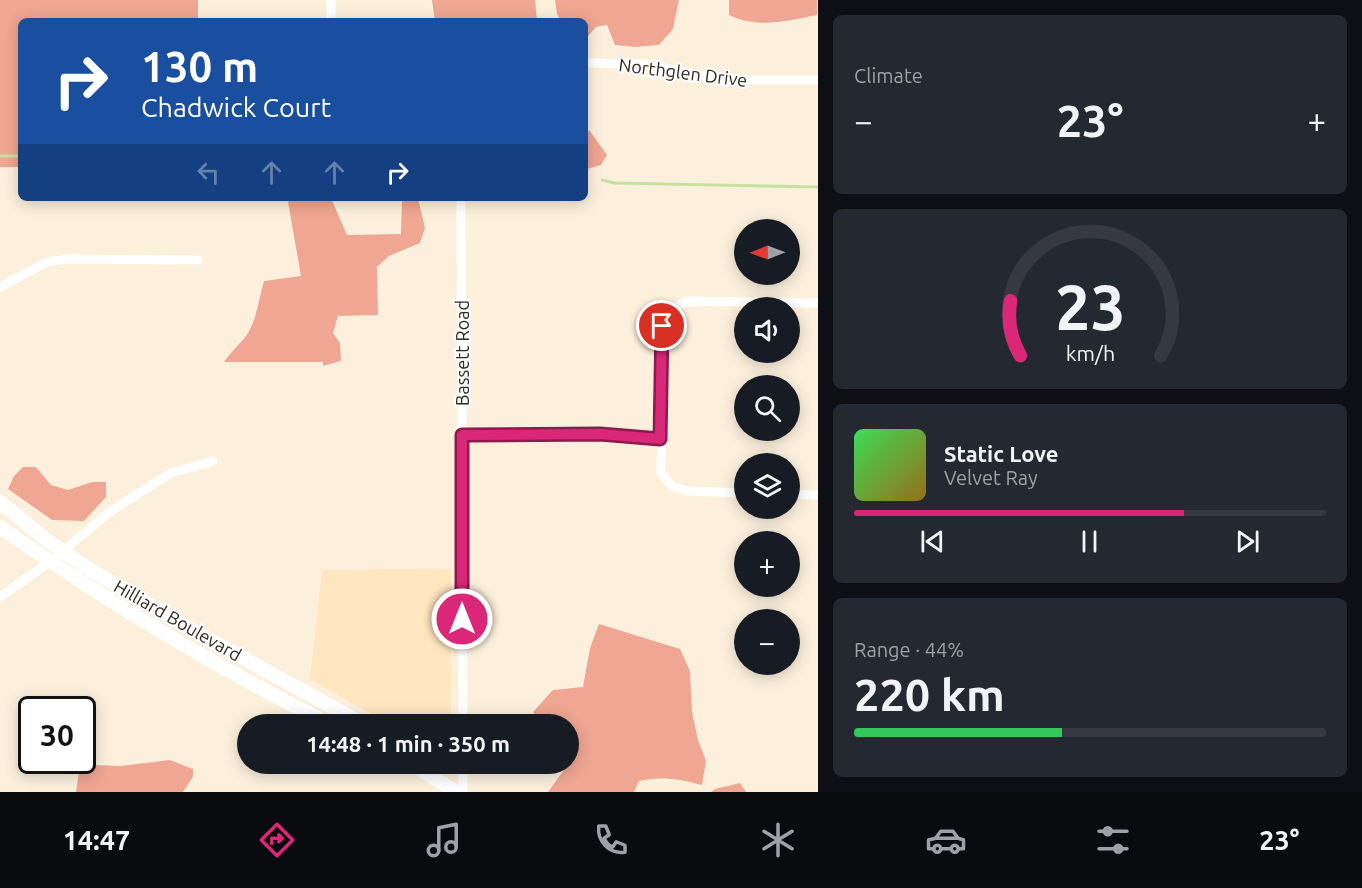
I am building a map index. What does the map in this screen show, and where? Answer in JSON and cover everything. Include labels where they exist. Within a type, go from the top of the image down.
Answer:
[{"type":"main road","name":"Hilliard Boulevard","points":[[0,502],[56,557],[89,569],[208,639],[345,714]]},
{"type":"main road","name":"Hilliard Boulevard","points":[[0,527],[56,557],[199,654],[311,714]]},
{"type":"main road","points":[[428,774],[456,792]]},
{"type":"street","points":[[331,0],[331,18]]},
{"type":"street","name":"Northglen Drive","points":[[588,63],[643,63],[725,80],[818,80]]},
{"type":"street","name":"Bassett Road","points":[[461,201],[463,714]]},
{"type":"street","points":[[0,287],[48,262],[65,259],[198,260]]},
{"type":"street","points":[[734,493],[687,491],[672,486],[660,473],[662,326],[669,310],[687,301],[818,303]]},
{"type":"street","points":[[462,435],[600,434],[660,439]]},
{"type":"street","points":[[0,597],[56,557],[112,510],[171,473],[213,461]]},
{"type":"street","points":[[800,494],[818,495]]},
{"type":"street","points":[[463,774],[463,792]]},
{"type":"shaded area","points":[[0,0],[198,0],[198,18],[18,18],[18,167],[0,167]]},
{"type":"shaded area","points":[[432,0],[535,0],[537,18],[435,18]]},
{"type":"shaded area","points":[[555,0],[679,0],[673,29],[659,45],[635,47],[615,45],[607,25],[596,27],[588,36],[588,18],[559,18]]},
{"type":"shaded area","points":[[729,0],[817,0],[817,15],[795,20],[751,22],[729,15]]},
{"type":"shaded area","points":[[588,130],[607,155],[601,165],[588,169]]},
{"type":"shaded area","points":[[332,201],[347,235],[401,234],[402,201],[419,201],[425,228],[420,243],[389,256],[377,267],[378,315],[338,316],[333,333],[340,343],[341,361],[323,366],[323,362],[224,362],[249,331],[264,281],[301,276],[288,202]]},
{"type":"shaded area","points":[[23,467],[36,467],[51,485],[68,490],[92,482],[106,482],[106,497],[84,521],[52,520],[8,489],[14,476]]},
{"type":"shaded area","points":[[451,569],[451,714],[371,714],[310,679],[322,570]]},
{"type":"shaded area","points":[[599,624],[680,649],[690,671],[692,712],[698,740],[706,761],[702,785],[663,778],[639,781],[634,792],[548,792],[561,774],[579,774],[579,714],[534,714],[533,712],[553,690],[583,687],[590,648]]},
{"type":"shaded area","points":[[170,760],[193,769],[193,777],[183,792],[76,792],[79,774],[96,774],[96,765],[121,766]]},
{"type":"shaded area","points":[[740,783],[746,792],[711,792],[715,789]]},
{"type":"waterway","points":[[0,156],[18,156]]},
{"type":"waterway","points":[[602,180],[615,183],[818,187]]},
{"type":"route","points":[[462,619],[462,435],[600,434],[660,439],[662,326]]}]
